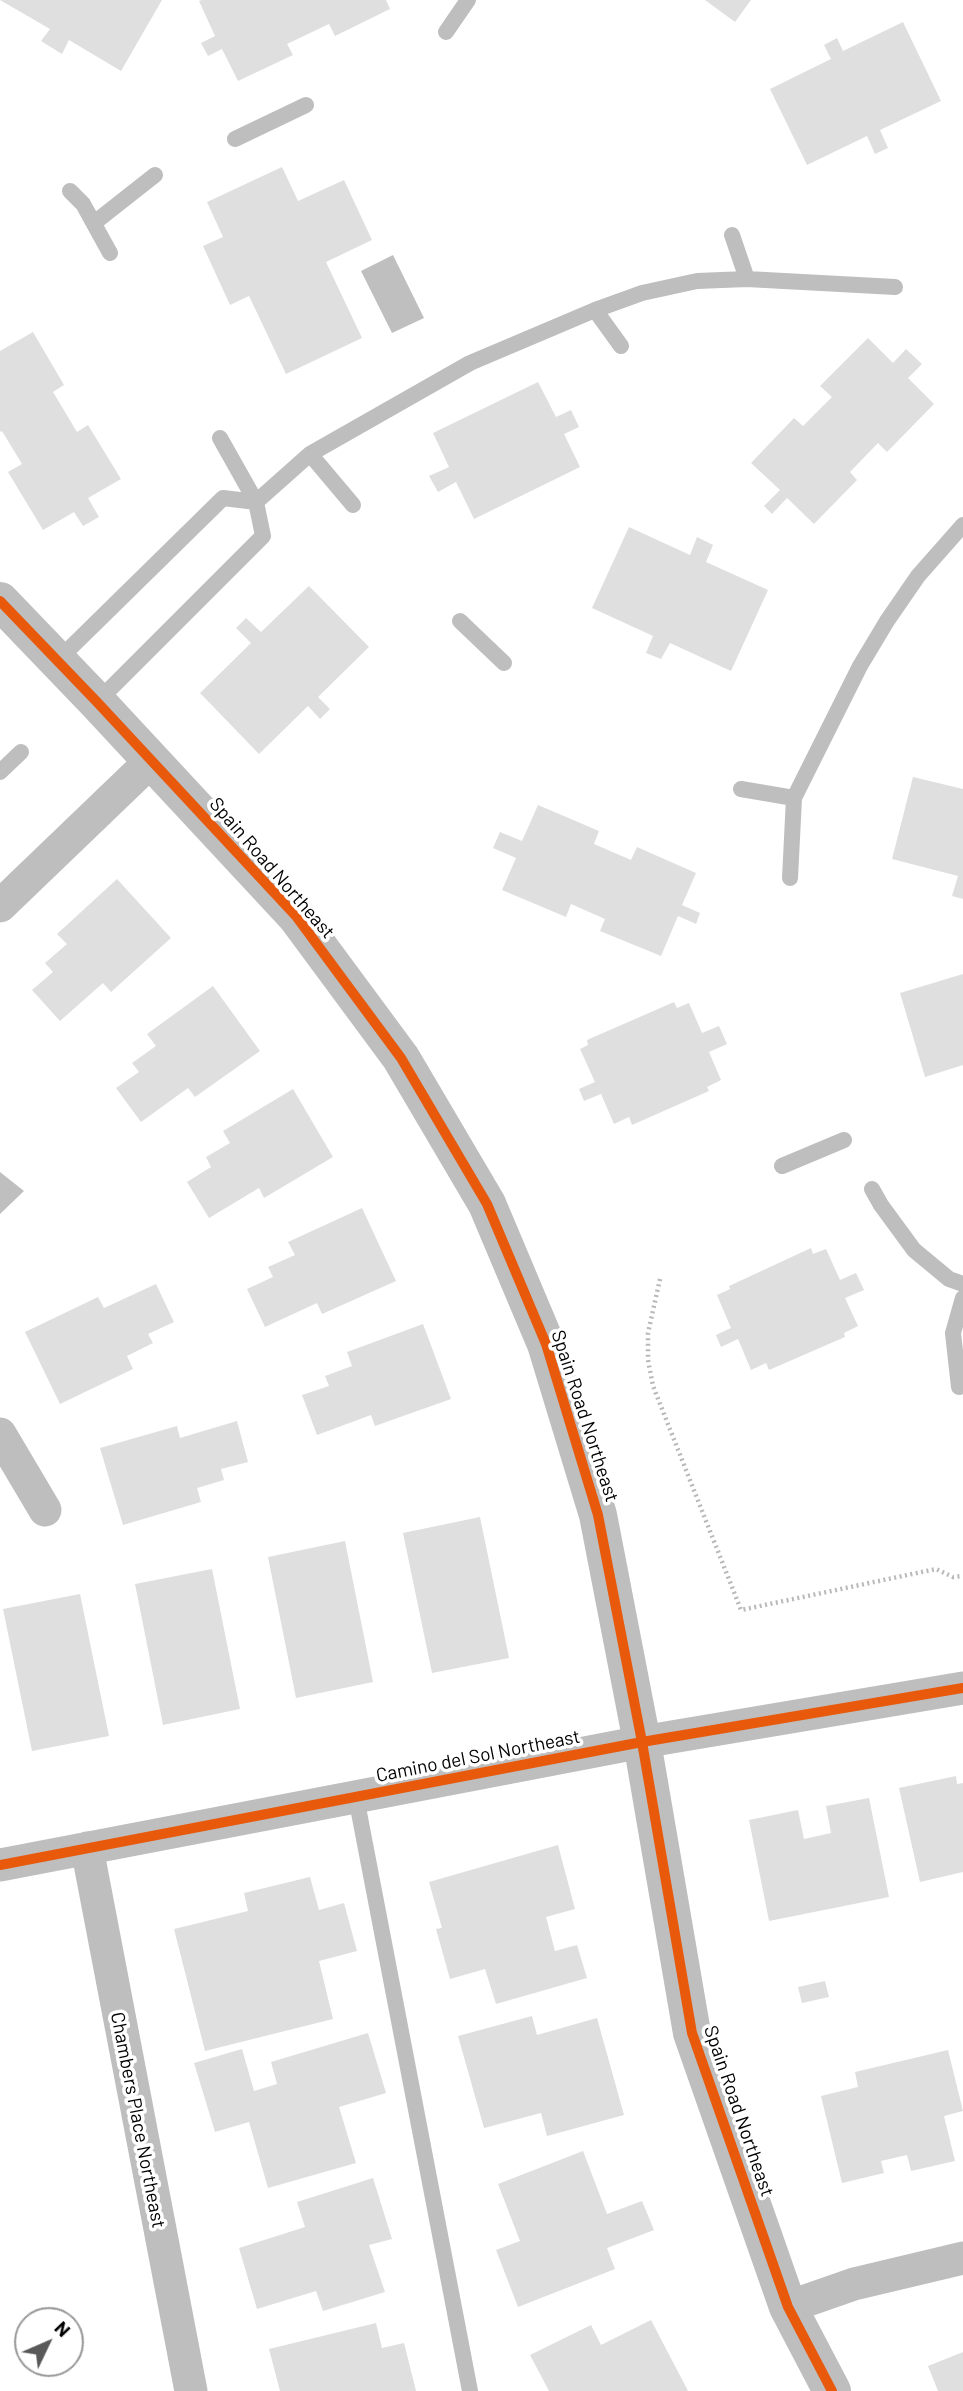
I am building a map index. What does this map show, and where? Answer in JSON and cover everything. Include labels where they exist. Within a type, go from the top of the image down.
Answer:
[{"type":"street","name":"Spain Road Northeast","points":[[0,601],[296,916],[401,1058],[487,1204],[545,1344],[598,1515],[642,1742],[692,2034],[788,2307],[832,2391]]},
{"type":"street","points":[[0,906],[152,760]]},
{"type":"street","points":[[0,1434],[45,1510]]},
{"type":"street","name":"Camino del Sol Northeast","points":[[0,1865],[642,1742],[963,1688]]},
{"type":"street","name":"Chambers Place Northeast","points":[[87,1848],[191,2391]]},
{"type":"street","points":[[788,2307],[854,2284],[963,2259]]},
{"type":"lane","points":[[446,32],[468,0]]},
{"type":"lane","points":[[235,139],[306,105]]},
{"type":"lane","points":[[94,223],[155,175]]},
{"type":"lane","points":[[70,191],[83,204],[110,253]]},
{"type":"lane","points":[[732,235],[747,279]]},
{"type":"lane","points":[[57,661],[223,498],[256,502],[310,454],[470,363],[642,293],[697,281],[747,279],[895,287]]},
{"type":"lane","points":[[595,310],[621,346]]},
{"type":"lane","points":[[97,702],[262,536],[256,502],[220,438]]},
{"type":"lane","points":[[310,454],[353,505]]},
{"type":"lane","points":[[790,878],[794,799],[860,666],[887,621],[918,576],[963,525]]},
{"type":"lane","points":[[460,621],[504,663]]},
{"type":"lane","points":[[0,772],[21,752]]},
{"type":"lane","points":[[741,789],[794,799]]},
{"type":"lane","points":[[782,1166],[844,1140]]},
{"type":"lane","points":[[872,1189],[914,1250],[949,1279],[963,1284]]},
{"type":"lane","points":[[959,1387],[953,1333],[963,1298]]},
{"type":"lane","points":[[356,1797],[470,2391]]},
{"type":"path","points":[[660,1279],[648,1333],[648,1360],[653,1386],[741,1610],[936,1569],[953,1577],[963,1576]]},
{"type":"shaded area","points":[[393,255],[424,318],[392,333],[361,271]]},
{"type":"shaded area","points":[[0,1172],[24,1191],[0,1214]]},
{"type":"building","points":[[0,0],[162,0],[121,71],[69,40],[62,54],[41,41],[50,29]]},
{"type":"building","points":[[386,0],[390,9],[335,36],[329,24],[287,44],[293,55],[238,81],[222,49],[208,56],[201,43],[215,36],[199,1]]},
{"type":"building","points":[[705,0],[751,0],[735,22]]},
{"type":"building","points":[[903,22],[941,101],[880,130],[888,148],[875,154],[867,136],[807,165],[770,89],[831,59],[824,45],[837,38],[843,51]]},
{"type":"building","points":[[282,167],[298,201],[344,180],[372,240],[326,262],[362,338],[286,374],[249,296],[230,305],[203,246],[223,237],[207,202]]},
{"type":"building","points":[[33,332],[64,385],[53,392],[77,432],[88,425],[121,479],[88,498],[99,517],[83,526],[74,512],[43,530],[8,472],[22,464],[2,431],[0,432],[0,351]]},
{"type":"building","points":[[868,338],[893,363],[906,349],[922,364],[908,378],[934,404],[887,452],[878,443],[850,472],[857,480],[814,524],[787,498],[772,514],[764,506],[780,490],[751,463],[794,418],[803,426],[832,397],[820,386]]},
{"type":"building","points":[[538,382],[556,417],[571,410],[579,427],[564,434],[580,467],[474,519],[456,482],[438,492],[429,476],[449,467],[433,433]]},
{"type":"building","points":[[629,527],[690,555],[697,537],[713,545],[706,562],[768,590],[731,671],[670,643],[661,659],[646,653],[653,636],[592,608]]},
{"type":"building","points":[[309,586],[369,647],[318,697],[330,709],[320,719],[308,706],[259,754],[200,693],[251,643],[236,628],[246,618],[261,632]]},
{"type":"building","points":[[913,777],[963,789],[963,899],[952,896],[958,876],[892,859]]},
{"type":"building","points":[[538,805],[599,831],[594,844],[631,860],[637,847],[696,873],[682,905],[700,913],[696,924],[678,916],[661,956],[600,931],[605,919],[571,904],[566,917],[502,890],[516,858],[493,848],[500,832],[522,841]]},
{"type":"building","points":[[117,879],[171,938],[111,992],[103,983],[60,1021],[32,990],[53,972],[45,963],[67,944],[57,934]]},
{"type":"building","points":[[963,974],[963,1065],[925,1077],[900,993]]},
{"type":"building","points":[[213,986],[260,1051],[195,1097],[188,1088],[141,1122],[116,1088],[139,1072],[132,1063],[156,1046],[147,1034]]},
{"type":"building","points":[[674,1002],[677,1008],[689,1003],[702,1033],[719,1026],[727,1044],[709,1052],[721,1080],[707,1087],[709,1091],[632,1125],[629,1117],[614,1124],[601,1094],[584,1101],[579,1089],[595,1082],[580,1049],[588,1045],[587,1040]]},
{"type":"building","points":[[293,1089],[333,1157],[264,1198],[259,1188],[209,1218],[187,1182],[211,1167],[206,1157],[230,1143],[223,1131]]},
{"type":"building","points":[[362,1208],[396,1281],[322,1314],[317,1303],[265,1327],[247,1289],[273,1277],[268,1267],[295,1255],[288,1242]]},
{"type":"building","points":[[811,1248],[813,1254],[826,1249],[840,1280],[856,1273],[864,1290],[845,1298],[858,1326],[844,1333],[845,1337],[769,1370],[766,1363],[751,1370],[738,1339],[721,1347],[716,1335],[731,1328],[717,1295],[730,1289],[729,1286]]},
{"type":"building","points":[[156,1284],[174,1322],[148,1334],[153,1343],[127,1356],[133,1369],[60,1404],[25,1332],[98,1297],[104,1308]]},
{"type":"building","points":[[423,1324],[451,1399],[375,1426],[371,1415],[317,1435],[302,1395],[329,1386],[325,1376],[352,1366],[347,1352]]},
{"type":"building","points":[[237,1421],[248,1462],[221,1469],[224,1480],[197,1488],[201,1502],[123,1525],[100,1448],[177,1426],[180,1438]]},
{"type":"building","points":[[480,1517],[509,1658],[432,1673],[403,1533]]},
{"type":"building","points":[[345,1541],[373,1682],[296,1698],[268,1557]]},
{"type":"building","points":[[212,1569],[240,1709],[163,1725],[135,1584]]},
{"type":"building","points":[[80,1594],[109,1736],[32,1751],[3,1609]]},
{"type":"building","points":[[956,1776],[957,1784],[963,1783],[963,1872],[920,1882],[899,1788]]},
{"type":"building","points":[[869,1798],[889,1897],[769,1921],[749,1820],[798,1810],[804,1839],[831,1833],[826,1806]]},
{"type":"building","points":[[558,1845],[575,1909],[546,1917],[555,1951],[577,1945],[587,1978],[496,2004],[485,1969],[450,1979],[436,1929],[442,1928],[429,1882]]},
{"type":"building","points":[[310,1877],[319,1910],[344,1903],[357,1951],[319,1961],[333,2019],[205,2051],[174,1929],[248,1911],[244,1893]]},
{"type":"building","points":[[825,1981],[829,1997],[802,2003],[798,1987]]},
{"type":"building","points":[[532,2016],[537,2035],[597,2018],[624,2115],[547,2136],[541,2113],[484,2128],[458,2036]]},
{"type":"building","points":[[368,2033],[386,2093],[339,2107],[356,2163],[268,2188],[249,2122],[215,2132],[194,2063],[242,2049],[254,2091],[277,2084],[271,2062]]},
{"type":"building","points":[[948,2050],[963,2111],[944,2116],[955,2161],[911,2171],[907,2155],[881,2161],[884,2173],[842,2183],[821,2096],[858,2087],[855,2072]]},
{"type":"building","points":[[583,2151],[607,2214],[642,2201],[654,2230],[607,2248],[615,2269],[518,2307],[496,2250],[520,2241],[498,2184]]},
{"type":"building","points":[[373,2178],[392,2239],[369,2245],[385,2292],[323,2311],[316,2291],[257,2309],[239,2248],[305,2227],[297,2202]]},
{"type":"building","points":[[651,2320],[688,2391],[549,2391],[530,2355],[591,2325],[601,2345]]},
{"type":"building","points":[[376,2323],[382,2348],[404,2343],[416,2391],[280,2391],[269,2349]]},
{"type":"building","points":[[963,2352],[963,2391],[938,2391],[928,2366]]},
{"type":"cycle path","points":[[0,601],[296,916],[401,1058],[487,1204],[546,1344],[598,1515],[642,1742],[692,2033],[788,2307],[832,2391]]},
{"type":"cycle path","points":[[0,1865],[642,1742],[963,1688]]}]
